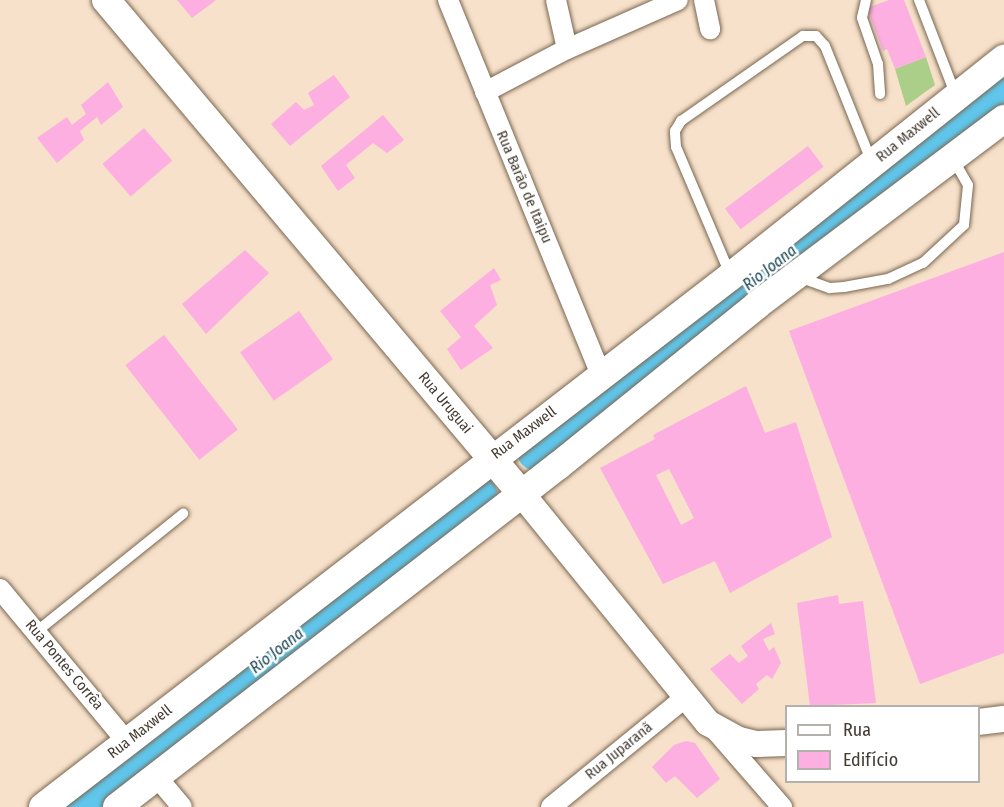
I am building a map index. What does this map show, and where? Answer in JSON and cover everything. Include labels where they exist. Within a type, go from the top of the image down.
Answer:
[{"type":"main road","name":"Rua Uruguai","points":[[106,0],[521,493]]},
{"type":"main road","name":"Rua Maxwell","points":[[43,807],[490,458],[731,276],[1004,58]]},
{"type":"main road","points":[[117,807],[796,276],[1004,119]]},
{"type":"street","name":"Rua Barão de Itaipu","points":[[448,0],[601,374]]},
{"type":"street","points":[[556,0],[567,49]]},
{"type":"street","points":[[485,92],[567,49],[678,0]]},
{"type":"street","points":[[704,0],[710,29]]},
{"type":"street","name":"Rua Uruguai","points":[[521,493],[708,723],[782,807]]},
{"type":"street","name":"Rua Pontes Corrêa","points":[[0,589],[127,742]]},
{"type":"street","name":"Rua Juparanã","points":[[551,807],[687,696]]},
{"type":"street","points":[[980,722],[1004,719]]},
{"type":"street","points":[[708,723],[739,740],[757,744],[785,743]]},
{"type":"street","points":[[156,776],[182,807]]},
{"type":"lane","points":[[866,0],[862,18],[878,64],[880,94]]},
{"type":"lane","points":[[919,0],[957,96]]},
{"type":"lane","points":[[731,276],[676,147],[675,131],[681,121],[803,36],[816,36],[825,46],[872,164]]},
{"type":"lane","points":[[796,276],[820,285],[844,288],[888,279],[923,263],[964,225],[968,185],[953,159]]},
{"type":"lane","points":[[36,632],[183,514]]},
{"type":"green space","points":[[926,57],[935,85],[906,106],[895,69]]},
{"type":"building","points":[[177,0],[216,0],[192,18]]},
{"type":"building","points":[[889,0],[904,0],[926,57],[895,69],[887,49],[883,51],[867,8]]},
{"type":"building","points":[[334,75],[350,97],[290,146],[271,124],[296,102],[304,110],[314,105],[308,93]]},
{"type":"building","points":[[108,82],[123,107],[101,125],[97,117],[80,131],[84,140],[57,163],[37,138],[67,117],[72,125],[86,114],[81,105]]},
{"type":"building","points":[[383,115],[404,140],[387,153],[373,143],[346,165],[355,178],[338,191],[321,166]]},
{"type":"building","points":[[144,128],[172,160],[131,197],[102,164]]},
{"type":"building","points":[[808,146],[824,167],[741,229],[725,209]]},
{"type":"building","points":[[245,250],[269,273],[206,334],[182,304]]},
{"type":"building","points":[[1004,252],[1004,653],[920,684],[789,331]]},
{"type":"building","points":[[494,268],[501,280],[490,285],[497,305],[474,326],[493,348],[461,370],[447,349],[461,337],[440,311]]},
{"type":"building","points":[[299,311],[333,359],[274,401],[240,352]]},
{"type":"building","points":[[164,335],[238,430],[199,460],[125,365]]},
{"type":"building","points":[[746,386],[765,433],[796,422],[832,537],[730,593],[715,561],[663,584],[600,468],[655,439],[653,435]],"holes":[[[669,469],[694,518],[681,525],[656,475]]]},
{"type":"building","points":[[838,595],[839,604],[863,601],[876,703],[810,705],[797,603]]},
{"type":"building","points":[[771,623],[775,634],[763,639],[769,651],[774,647],[781,663],[772,679],[767,675],[756,684],[759,689],[742,704],[710,669],[730,654],[739,663],[748,656],[741,646]]},
{"type":"building","points":[[686,741],[695,743],[720,779],[697,798],[675,776],[666,783],[652,767],[674,745]]},
{"type":"waterway","name":"Rio Joana","points":[[535,452],[1004,85]]},
{"type":"waterway","name":"Rio Joana","points":[[75,807],[480,495]]}]
